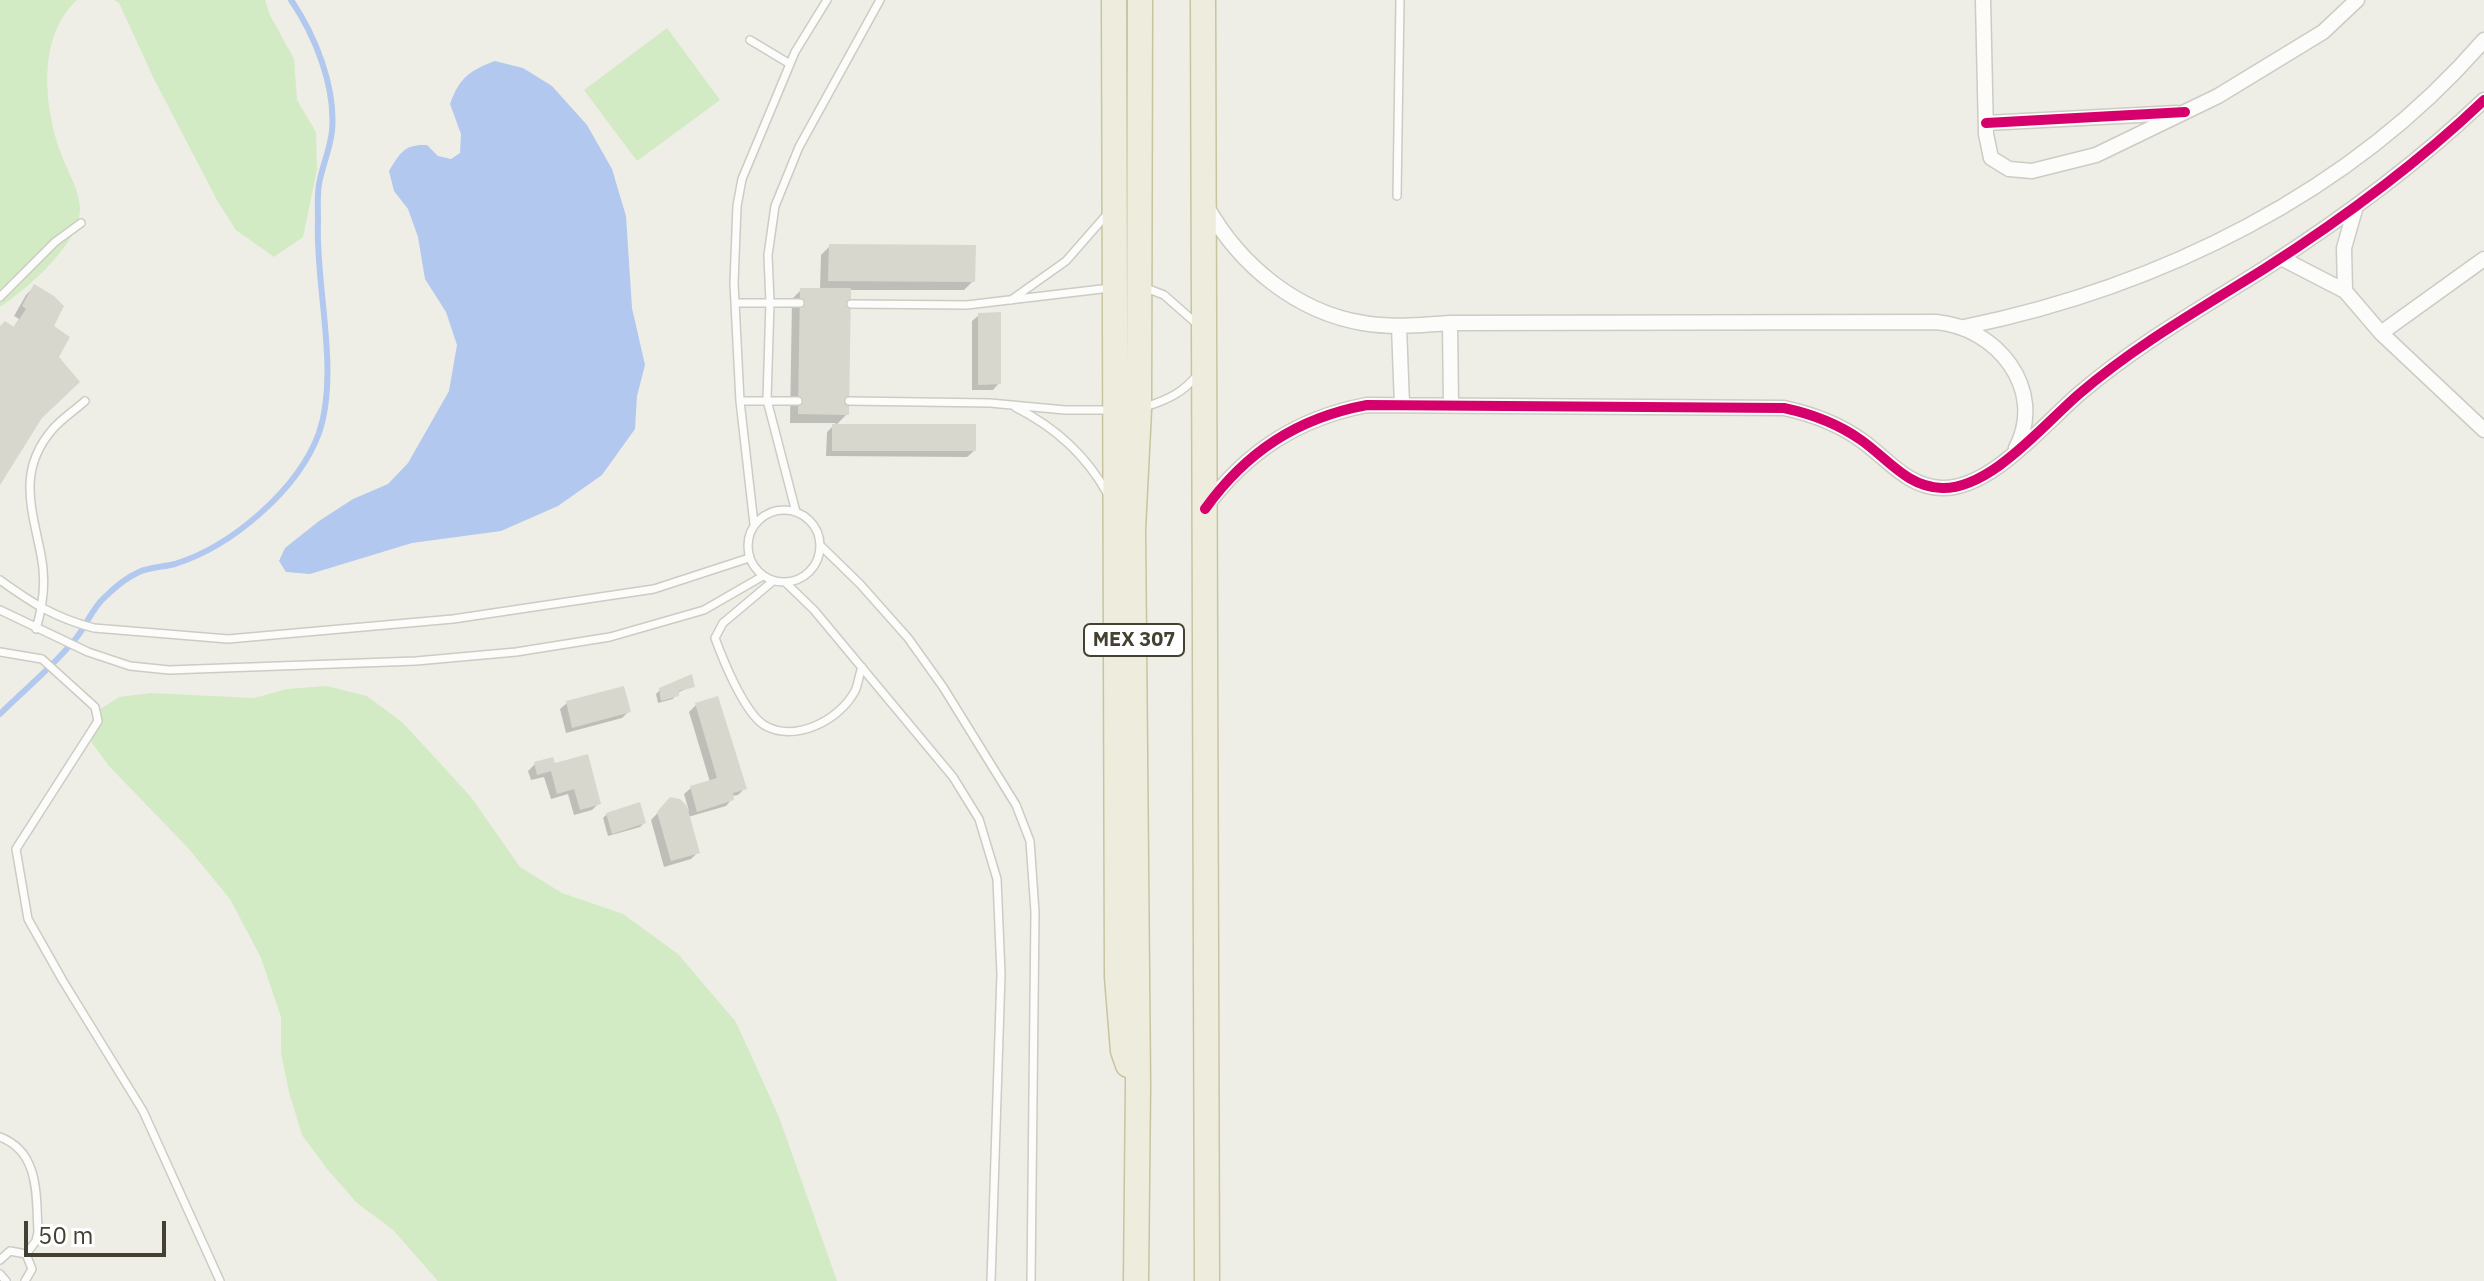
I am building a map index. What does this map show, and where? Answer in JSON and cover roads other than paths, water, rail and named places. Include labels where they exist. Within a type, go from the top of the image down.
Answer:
[{"type":"highway","points":[[1114,0],[1114,288],[1126,410],[1114,507],[1118,1004],[1123,1051],[1138,1085]]},
{"type":"highway","name":"MEX 307","points":[[1136,1281],[1138,1085],[1133,529],[1126,410],[1140,286],[1140,0]]},
{"type":"highway","name":"MEX 307","points":[[1203,0],[1207,1281]]},
{"type":"street","points":[[1983,0],[1986,123],[1991,158],[2009,169],[2032,171],[2096,155],[2218,96],[2323,32],[2357,0]]},
{"type":"street","points":[[1964,327],[2014,317],[2110,288],[2182,259],[2254,222],[2340,170],[2378,142],[2444,84],[2484,40]]},
{"type":"street","points":[[1205,509],[1238,468],[1258,451],[1301,425],[1367,405],[1784,408],[1827,420],[1863,441],[1902,475],[1928,486],[1942,488],[1970,483],[1994,471],[2092,383],[2131,353],[2170,325],[2281,258],[2413,164],[2484,100]]},
{"type":"street","points":[[1986,123],[2185,112]]},
{"type":"street","points":[[1204,201],[1214,220],[1257,270],[1294,297],[1339,317],[1362,323],[1399,326],[1450,323],[1936,322],[1964,327],[1990,341],[2002,352],[2019,380],[2026,408],[2025,421],[2023,433],[2012,455]]},
{"type":"street","points":[[2345,291],[2344,248],[2356,206]]},
{"type":"street","points":[[2281,258],[2345,291],[2381,333],[2484,430]]},
{"type":"street","points":[[2381,333],[2484,259]]},
{"type":"street","points":[[1450,323],[1451,405]]},
{"type":"street","points":[[1399,326],[1402,405]]},
{"type":"lane","points":[[821,546],[814,567],[797,581],[786,583],[763,576],[749,558],[749,535],[754,524],[740,401],[735,303],[737,206],[742,179],[790,64],[827,0]]},
{"type":"lane","points":[[796,512],[767,400],[768,255],[775,206],[799,147],[880,0]]},
{"type":"lane","points":[[1397,196],[1400,0]]},
{"type":"lane","points":[[750,40],[790,64]]},
{"type":"lane","points":[[1008,302],[1066,261],[1100,225],[1114,204]]},
{"type":"lane","points":[[0,297],[55,242],[81,223]]},
{"type":"lane","points":[[851,304],[967,305],[1140,286],[1164,295],[1204,331]]},
{"type":"lane","points":[[735,303],[800,303]]},
{"type":"lane","points":[[849,401],[1126,410],[1170,399],[1187,387],[1204,366]]},
{"type":"lane","points":[[36,629],[42,610],[41,557],[32,521],[28,483],[38,453],[51,430],[85,401]]},
{"type":"lane","points":[[740,401],[798,401]]},
{"type":"lane","points":[[1009,404],[1043,424],[1073,449],[1103,486],[1114,507]]},
{"type":"lane","points":[[754,524],[773,511],[796,512],[814,525],[821,546],[908,638],[943,687],[1016,805],[1030,841],[1035,912],[1031,1281]]},
{"type":"lane","points":[[0,580],[42,610],[94,628],[228,639],[453,619],[654,589],[749,558]]},
{"type":"lane","points":[[0,610],[88,652],[130,666],[169,670],[416,661],[516,652],[610,637],[704,610],[763,576]]},
{"type":"lane","points":[[773,581],[723,623],[715,638],[749,709],[763,724],[785,733],[811,728],[836,714],[855,692],[862,667]]},
{"type":"lane","points":[[786,583],[814,610],[953,777],[979,819],[997,879],[1001,974],[991,1281]]},
{"type":"lane","points":[[0,652],[42,659],[95,707],[98,721],[16,849],[28,919],[143,1111],[220,1281]]},
{"type":"lane","points":[[0,1137],[22,1151],[31,1166],[38,1232],[36,1241],[26,1254]]},
{"type":"lane","points":[[0,1258],[16,1250],[26,1254],[32,1269],[25,1281]]},
{"type":"lane","points":[[0,1274],[6,1281]]},
{"type":"water","points":[[495,61],[523,68],[552,86],[587,125],[612,169],[626,216],[632,308],[645,365],[637,396],[635,429],[602,475],[558,506],[501,531],[412,543],[310,574],[286,572],[279,561],[285,548],[353,499],[388,484],[408,463],[449,391],[457,345],[446,312],[425,279],[418,237],[408,209],[394,191],[389,171],[400,155],[413,146],[427,145],[438,156],[451,159],[460,153],[461,134],[450,104],[466,76]]},
{"type":"waterway","points":[[0,714],[59,657],[101,601],[121,583],[143,570],[197,556],[240,530],[260,513],[296,475],[319,433],[325,409],[327,356],[318,246],[318,193],[332,131],[331,97],[316,45],[291,0]]}]
